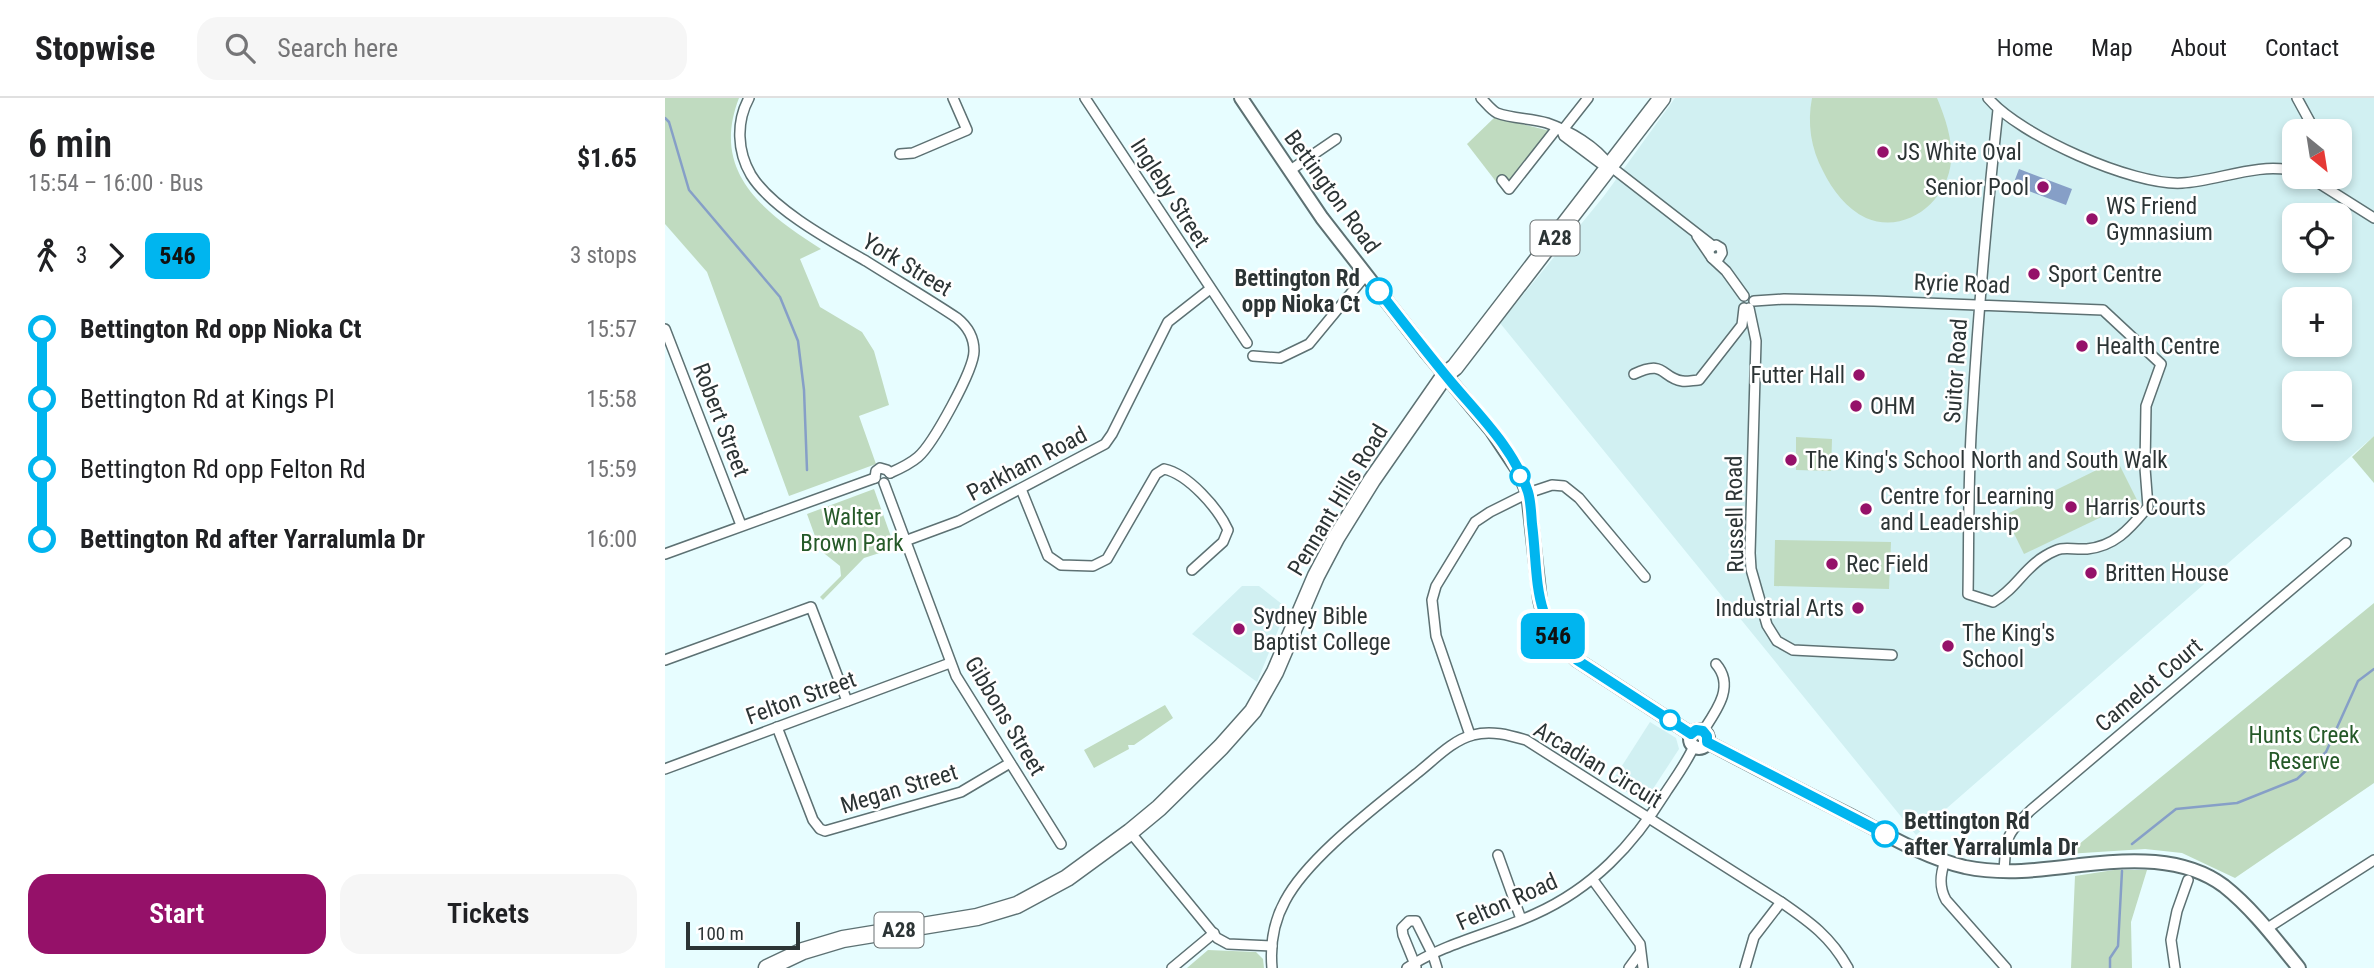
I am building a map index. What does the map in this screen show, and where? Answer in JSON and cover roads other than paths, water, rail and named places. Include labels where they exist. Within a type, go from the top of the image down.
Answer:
[{"type":"highway","name":"Pennant Hills Road","points":[[767,968],[803,951],[843,939],[978,917],[1017,905],[1067,878],[1130,832],[1186,782],[1240,727],[1266,690],[1316,576],[1372,480],[1445,375],[1455,368],[1652,98]]},
{"type":"highway","name":"Pennant Hills Road","points":[[1605,162],[1662,98]]},
{"type":"main road","name":"Bettington Road","points":[[1241,98],[1289,171],[1366,275],[1506,451],[1528,493],[1540,600],[1545,621],[1553,636],[1577,660],[1699,738],[1910,847],[1945,861],[2004,872],[2046,871],[2124,861],[2180,866],[2221,884],[2238,898],[2299,968]]},
{"type":"street","name":"York Street","points":[[749,98],[741,122],[740,143],[746,165],[758,184],[804,225],[957,318],[973,339],[974,354],[970,368],[929,444],[917,458],[890,473],[888,480],[880,480]]},
{"type":"street","points":[[900,154],[913,153],[967,130],[953,98]]},
{"type":"street","name":"Ingleby Street","points":[[1085,98],[1247,343]]},
{"type":"street","points":[[1481,98],[1496,112],[1548,123],[1605,162],[1695,232],[1714,253],[1744,296],[1750,295],[1742,325],[1699,380],[1679,381],[1664,370],[1647,368],[1634,374]]},
{"type":"street","points":[[1502,180],[1509,189],[1587,98]]},
{"type":"street","points":[[2297,98],[2308,119]]},
{"type":"street","points":[[1994,103],[2040,136],[2115,170],[2151,181],[2185,183],[2282,168]]},
{"type":"street","name":"Suitor Road","points":[[1968,594],[1972,419],[1994,103]]},
{"type":"street","points":[[1289,171],[1336,139]]},
{"type":"street","points":[[2328,189],[2374,218]]},
{"type":"street","points":[[1253,356],[1280,358],[1309,344],[1366,275]]},
{"type":"street","name":"Parkham Road","points":[[905,541],[959,521],[1105,444],[1168,321],[1210,289]]},
{"type":"street","name":"Ryrie Road","points":[[1749,306],[1784,299],[2103,310],[2161,364],[2146,406],[2145,468],[2148,507],[2127,532],[2109,544],[2085,549],[2063,547],[2043,557],[2023,574],[2008,593],[1993,603],[1968,594]]},
{"type":"street","name":"Russell Road","points":[[1749,306],[1756,341],[1751,569],[1767,625],[1777,641],[1793,650],[1892,655]]},
{"type":"street","name":"Robert Street","points":[[665,328],[741,525]]},
{"type":"street","points":[[1021,489],[1048,556],[1061,565],[1093,566],[1104,563],[1111,554],[1156,474],[1164,469],[1172,471],[1199,491],[1228,530],[1226,538],[1192,570]]},
{"type":"street","points":[[665,554],[741,525],[880,480]]},
{"type":"street","name":"Gibbons Street","points":[[880,480],[950,663],[1061,844]]},
{"type":"street","points":[[1272,968],[1276,921],[1286,899],[1304,875],[1359,821],[1445,750],[1470,735],[1436,636],[1432,600],[1436,586],[1475,522],[1528,493],[1552,485],[1569,488],[1645,577]]},
{"type":"street","name":"Camelot Court","points":[[2004,872],[2007,838],[2011,830],[2031,810],[2346,543]]},
{"type":"street","points":[[665,660],[811,607],[847,701]]},
{"type":"street","name":"Felton Street","points":[[665,769],[950,663]]},
{"type":"street","name":"Felton Road","points":[[1437,968],[1433,955],[1416,921],[1409,921],[1402,928],[1412,966],[1433,955],[1569,896],[1593,880],[1629,845],[1649,819],[1722,697],[1725,685],[1723,672],[1716,664]]},
{"type":"street","name":"Megan Street","points":[[777,727],[813,820],[825,831],[961,793],[1010,763]]},
{"type":"street","name":"Arcadian Circuit","points":[[1470,735],[1507,734],[1526,740],[1806,919],[1836,946],[1848,968]]},
{"type":"street","points":[[1130,832],[1214,933],[1228,944],[1272,946]]},
{"type":"street","points":[[1498,855],[1521,919]]},
{"type":"street","points":[[2266,929],[2374,860]]},
{"type":"street","points":[[1945,861],[1941,873],[1941,887],[1946,900],[2006,968]]},
{"type":"street","points":[[1593,880],[1640,944],[1643,968]]},
{"type":"street","points":[[2175,968],[2171,940],[2176,911],[2188,880]]},
{"type":"street","points":[[1745,968],[1754,937],[1781,902]]},
{"type":"street","points":[[1172,968],[1214,933]]},
{"type":"street","points":[[1629,968],[1640,953]]},
{"type":"water","name":"Senior Pool","points":[[2019,169],[2072,189],[2066,205],[2013,185]]},
{"type":"waterway","points":[[665,118],[669,122],[689,190],[780,297],[798,341],[804,390],[807,470]]},
{"type":"waterway","points":[[2132,844],[2176,809],[2237,803],[2297,779],[2326,752],[2358,681],[2374,669]]},
{"type":"waterway","points":[[2110,968],[2110,958],[2118,946],[2122,871]]},
{"type":"place","name":"JS White Oval","points":[[1883,152]]},
{"type":"place","name":"Senior Pool","points":[[2043,187]]},
{"type":"place","name":"WS Friend Gymnasium","points":[[2092,219]]},
{"type":"place","name":"Sport Centre","points":[[2034,274]]},
{"type":"place","name":"Bettington Rd opp Nioka Ct","points":[[1379,291]]},
{"type":"place","name":"Health Centre","points":[[2082,346]]},
{"type":"place","name":"Futter Hall","points":[[1859,375]]},
{"type":"place","name":"OHM","points":[[1856,406]]},
{"type":"place","name":"The King's School North and South Walk","points":[[1791,460]]},
{"type":"place","name":"Harris Courts","points":[[2071,507]]},
{"type":"place","name":"Centre for Learning and Leadership","points":[[1866,509]]},
{"type":"place","name":"Rec Field","points":[[1832,564]]},
{"type":"place","name":"Britten House","points":[[2091,573]]},
{"type":"place","name":"Industrial Arts","points":[[1858,608]]},
{"type":"place","name":"Sydney Bible Baptist College","points":[[1239,629]]},
{"type":"place","name":"The King's School","points":[[1948,646]]},
{"type":"place","name":"Bettington Rd after Yarralumla Dr","points":[[1885,834]]},
{"type":"park label","name":"Walter Brown Park","points":[[852,530]]},
{"type":"park label","name":"Hunts Creek Reserve","points":[[2304,748]]}]
